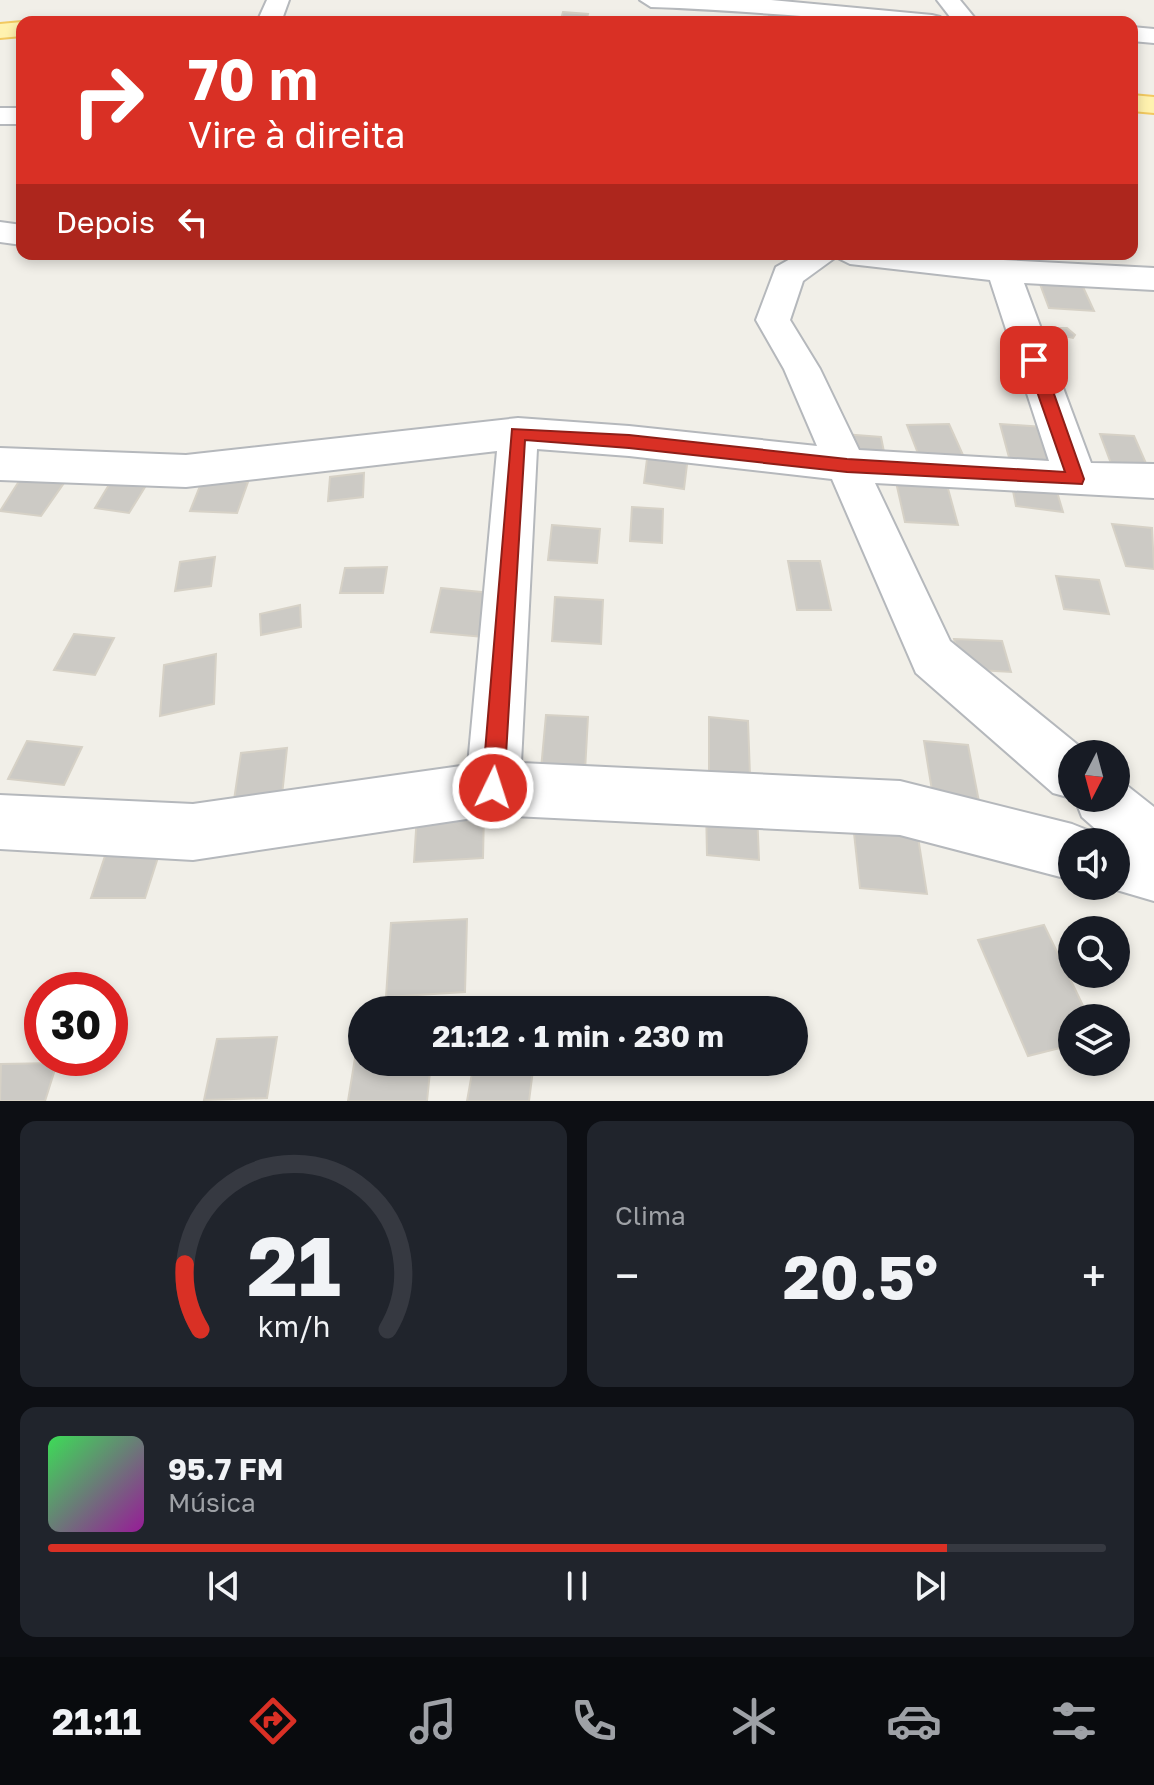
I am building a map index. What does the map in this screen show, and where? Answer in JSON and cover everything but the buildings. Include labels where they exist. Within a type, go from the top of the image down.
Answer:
[{"type":"street","points":[[651,0],[732,3],[869,16]]},
{"type":"street","points":[[948,0],[961,16]]},
{"type":"street","points":[[812,260],[788,275],[773,320],[802,369],[933,657],[1058,762]]},
{"type":"street","points":[[904,260],[1003,271],[1154,279]]},
{"type":"street","points":[[1003,271],[1076,479]]},
{"type":"street","points":[[493,788],[518,433]]},
{"type":"street","points":[[0,464],[186,471],[518,433],[629,441],[847,465],[1154,481]]},
{"type":"street","points":[[0,822],[193,832],[493,788],[900,808],[1058,848]]},
{"type":"street","points":[[1117,812],[1154,843]]},
{"type":"street","points":[[1130,867],[1154,873]]},
{"type":"route","points":[[493,788],[518,433],[629,441],[847,465],[1076,479],[1034,360]]}]
